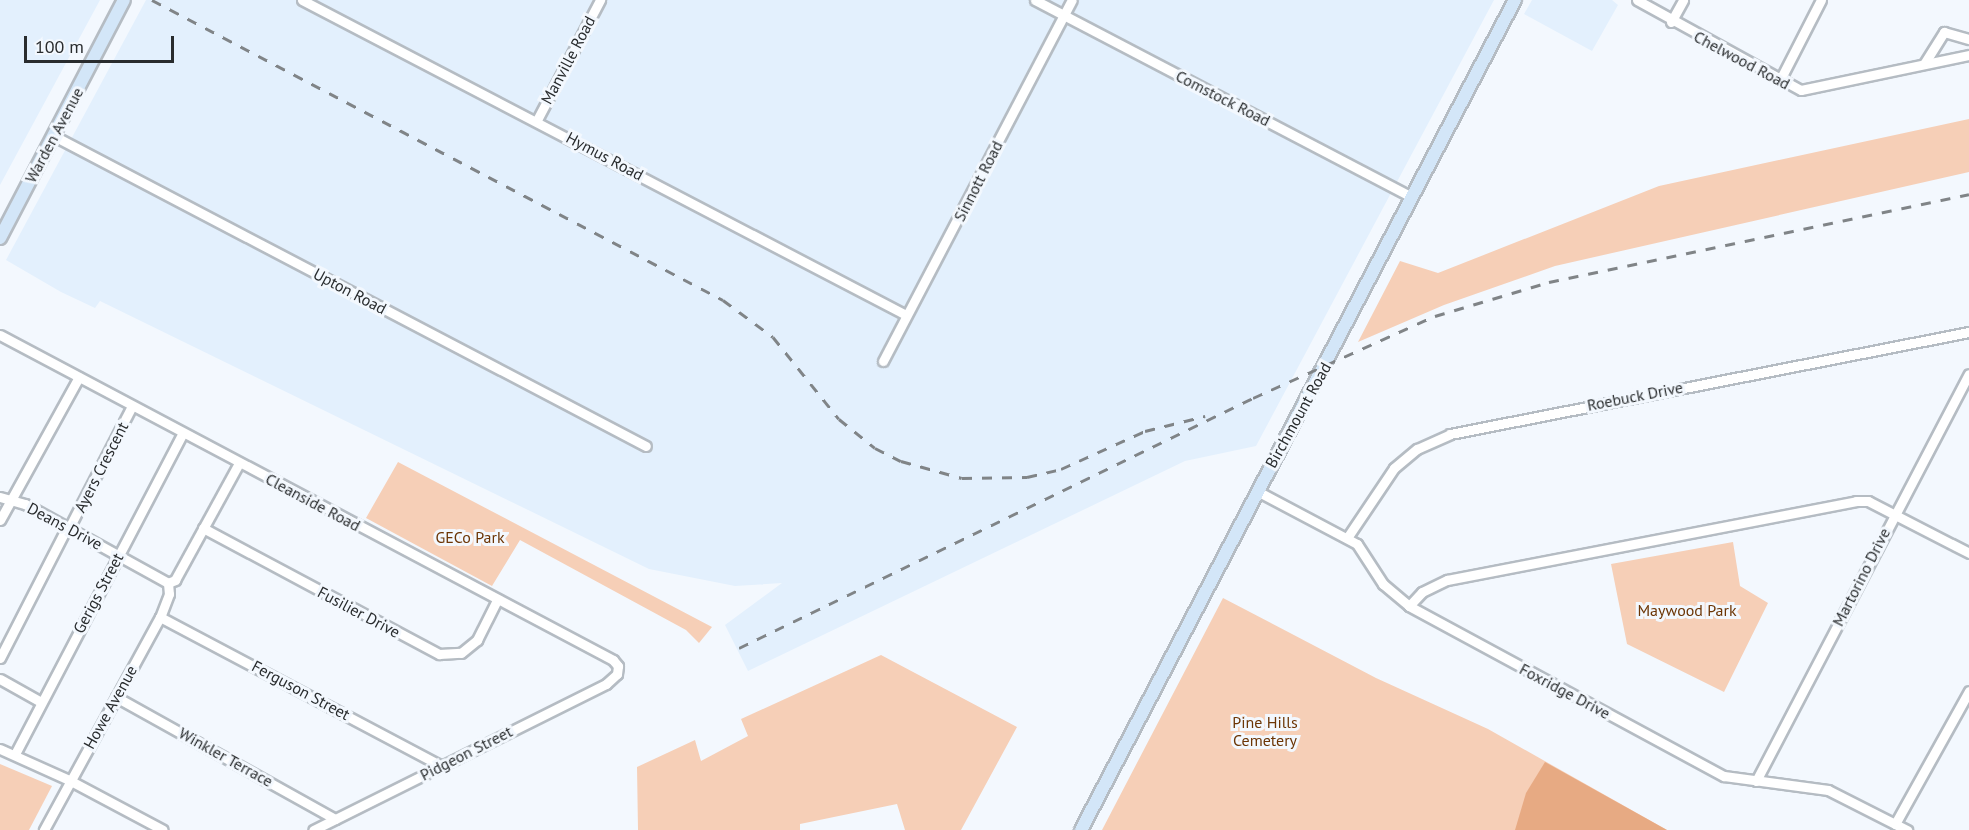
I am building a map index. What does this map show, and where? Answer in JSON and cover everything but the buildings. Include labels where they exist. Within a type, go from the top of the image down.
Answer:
[{"type":"main road","name":"Warden Avenue","points":[[0,238],[124,0]]},
{"type":"main road","name":"Birchmount Road","points":[[1081,830],[1515,0]]},
{"type":"street","name":"Hymus Road","points":[[302,0],[537,120],[906,315]]},
{"type":"street","name":"Manville Road","points":[[537,120],[600,0]]},
{"type":"street","name":"Comstock Road","points":[[1035,0],[1412,197]]},
{"type":"street","name":"Sinnott Road","points":[[883,361],[1072,0]]},
{"type":"street","name":"Chelwood Road","points":[[1637,0],[1671,22],[1780,80],[1808,90],[1969,55]]},
{"type":"street","points":[[1671,22],[1683,0]]},
{"type":"street","points":[[1780,80],[1821,0]]},
{"type":"street","points":[[1924,64],[1944,32],[1969,39]]},
{"type":"street","name":"Upton Road","points":[[54,135],[645,446]]},
{"type":"street","name":"Roebuck Drive","points":[[1347,538],[1394,468],[1417,449],[1450,434],[1969,332]]},
{"type":"street","name":"Cleanside Road","points":[[0,336],[613,660],[617,674]]},
{"type":"street","name":"Martorino Drive","points":[[1755,781],[1893,513],[1969,374]]},
{"type":"street","points":[[0,520],[79,377]]},
{"type":"street","name":"Ayers Crescent","points":[[0,658],[132,406]]},
{"type":"street","name":"Gerigs Street","points":[[15,754],[183,433]]},
{"type":"street","name":"Howe Avenue","points":[[44,830],[69,780],[160,617],[169,594],[164,580],[175,580],[239,463]]},
{"type":"street","name":"Foxridge Drive","points":[[1257,491],[1357,544],[1383,584],[1409,606],[1724,776],[1828,790],[1907,830]]},
{"type":"street","name":"Deans Drive","points":[[0,497],[25,504],[164,580]]},
{"type":"street","points":[[1409,606],[1422,592],[1448,580],[1856,501],[1868,501],[1969,553]]},
{"type":"street","name":"Fusilier Drive","points":[[203,528],[439,654],[461,652],[477,639],[497,600]]},
{"type":"street","name":"Ferguson Street","points":[[160,617],[441,766]]},
{"type":"street","name":"Pidgeon Street","points":[[313,830],[606,684],[617,674]]},
{"type":"street","points":[[0,679],[41,702]]},
{"type":"street","points":[[1895,824],[1969,691]]},
{"type":"street","name":"Winkler Terrace","points":[[116,697],[335,819]]},
{"type":"street","points":[[0,748],[69,780],[163,830]]},
{"type":"shaded area","points":[[0,0],[100,0],[0,185]]},
{"type":"shaded area","points":[[146,0],[1494,0],[1256,446],[1185,461],[748,671],[725,625],[782,583],[735,586],[649,569],[100,301],[95,308],[61,292],[6,260]]},
{"type":"shaded area","points":[[1532,0],[1612,0],[1618,5],[1592,51],[1524,14]]},
{"type":"shaded area","points":[[1545,762],[1667,830],[1515,830],[1526,793]]},
{"type":"green space","points":[[1969,119],[1969,172],[1555,266],[1444,305],[1358,342],[1400,261],[1438,273],[1659,186]]},
{"type":"green space","name":"GECo Park","points":[[398,462],[712,627],[699,643],[686,630],[520,540],[492,586],[366,518]]},
{"type":"green space","name":"Maywood Park","points":[[1733,542],[1740,586],[1768,603],[1724,692],[1627,644],[1611,564]]},
{"type":"green space","name":"Pine Hills Cemetery","points":[[1223,598],[1376,678],[1488,729],[1667,830],[1102,830]]},
{"type":"green space","points":[[881,655],[1017,727],[961,830],[905,830],[897,804],[800,824],[800,830],[638,830],[637,767],[695,740],[701,761],[748,736],[741,719]]},
{"type":"green space","points":[[0,764],[52,786],[29,830],[0,830]]},
{"type":"railway","points":[[152,0],[723,300],[773,337],[839,419],[875,448],[901,461],[962,478],[1027,477],[1061,469],[1145,431],[1205,416]]},
{"type":"railway","points":[[739,648],[1253,398],[1435,316],[1549,282],[1969,194]]}]
